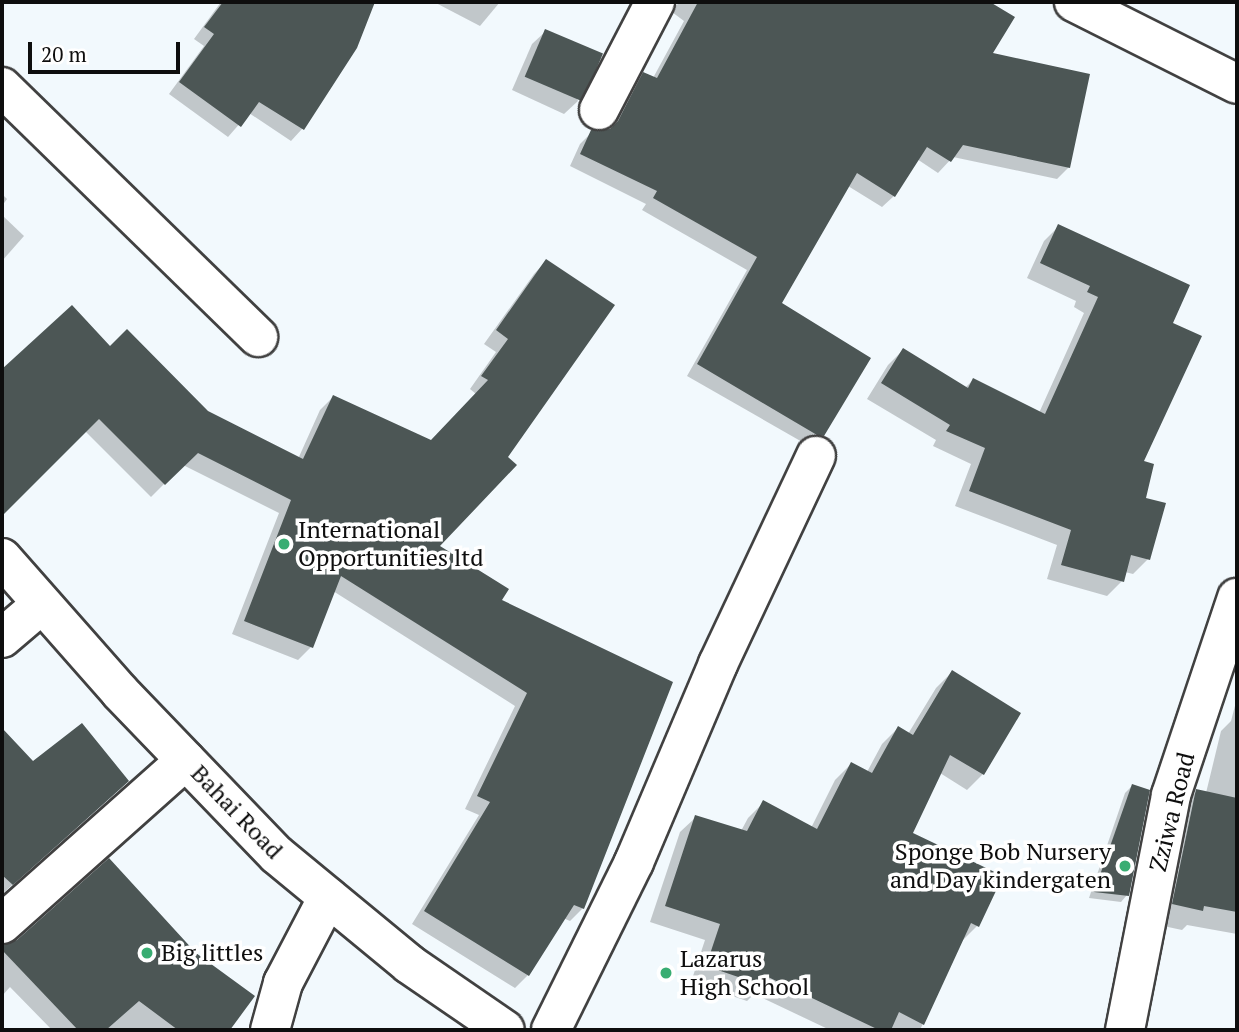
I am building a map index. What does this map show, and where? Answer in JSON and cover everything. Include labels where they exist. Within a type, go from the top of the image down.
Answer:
[{"type":"street","points":[[600,110],[655,2]]},
{"type":"street","points":[[1074,2],[1237,84]]},
{"type":"street","points":[[2,87],[258,337]]},
{"type":"street","points":[[551,1030],[634,862],[718,664],[816,456]]},
{"type":"street","name":"Bahai Road","points":[[2,558],[120,692],[277,855],[409,964],[505,1030]]},
{"type":"street","name":"Zziwa Road","points":[[1125,1030],[1171,795],[1237,598]]},
{"type":"street","points":[[2,638],[43,604]]},
{"type":"street","points":[[2,924],[186,760]]},
{"type":"street","points":[[270,1030],[283,983],[328,897]]},
{"type":"building","points":[[223,2],[375,2],[357,48],[304,130],[259,102],[241,127],[179,82],[214,34],[204,27]]},
{"type":"building","points":[[698,2],[990,2],[1015,17],[993,53],[1090,74],[1070,168],[963,145],[951,162],[927,147],[895,197],[857,173],[782,303],[871,358],[824,436],[817,435],[697,364],[757,257],[653,198],[657,191],[580,154],[591,130],[610,129],[618,121],[643,72],[657,78]]},
{"type":"building","points":[[545,29],[603,54],[583,101],[525,77]]},
{"type":"building","points":[[1058,224],[1190,285],[1173,323],[1202,336],[1144,461],[1154,464],[1146,498],[1166,503],[1150,560],[1131,555],[1124,582],[1061,565],[1071,530],[969,491],[985,448],[946,431],[950,425],[881,383],[903,348],[968,388],[973,378],[1045,414],[1098,297],[1087,292],[1090,286],[1040,263]]},
{"type":"building","points":[[546,259],[615,305],[508,457],[517,465],[440,546],[509,589],[502,600],[673,682],[584,909],[574,905],[529,976],[424,911],[490,802],[477,796],[527,693],[341,576],[313,648],[244,621],[291,500],[198,453],[165,485],[99,419],[2,516],[2,369],[72,305],[110,346],[127,329],[208,411],[303,459],[333,395],[431,440],[488,380],[481,376],[508,339],[496,330]]},
{"type":"building","points":[[952,670],[1021,713],[984,775],[950,755],[913,833],[1003,876],[979,927],[971,923],[924,1025],[899,1012],[891,1030],[879,1030],[768,977],[765,986],[706,966],[720,924],[665,906],[695,815],[747,831],[763,800],[817,829],[851,762],[872,773],[898,726],[913,735]]},
{"type":"building","points":[[82,723],[129,781],[13,885],[2,875],[2,728],[33,761]]},
{"type":"building","points":[[1132,784],[1150,790],[1129,896],[1094,892]]},
{"type":"building","points":[[1196,789],[1237,798],[1237,912],[1204,906],[1203,911],[1172,904]]},
{"type":"building","points":[[109,858],[196,953],[255,996],[230,1030],[178,1030],[139,1001],[106,1030],[78,1030],[2,950],[2,945],[17,940]]},
{"type":"place","name":"International Opportunities ltd","points":[[284,544]]},
{"type":"place","name":"Sponge Bob Nursery and Day kindergaten","points":[[1125,866]]},
{"type":"place","name":"Big littles","points":[[147,953]]},
{"type":"place","name":"Lazarus High School","points":[[666,973]]}]
